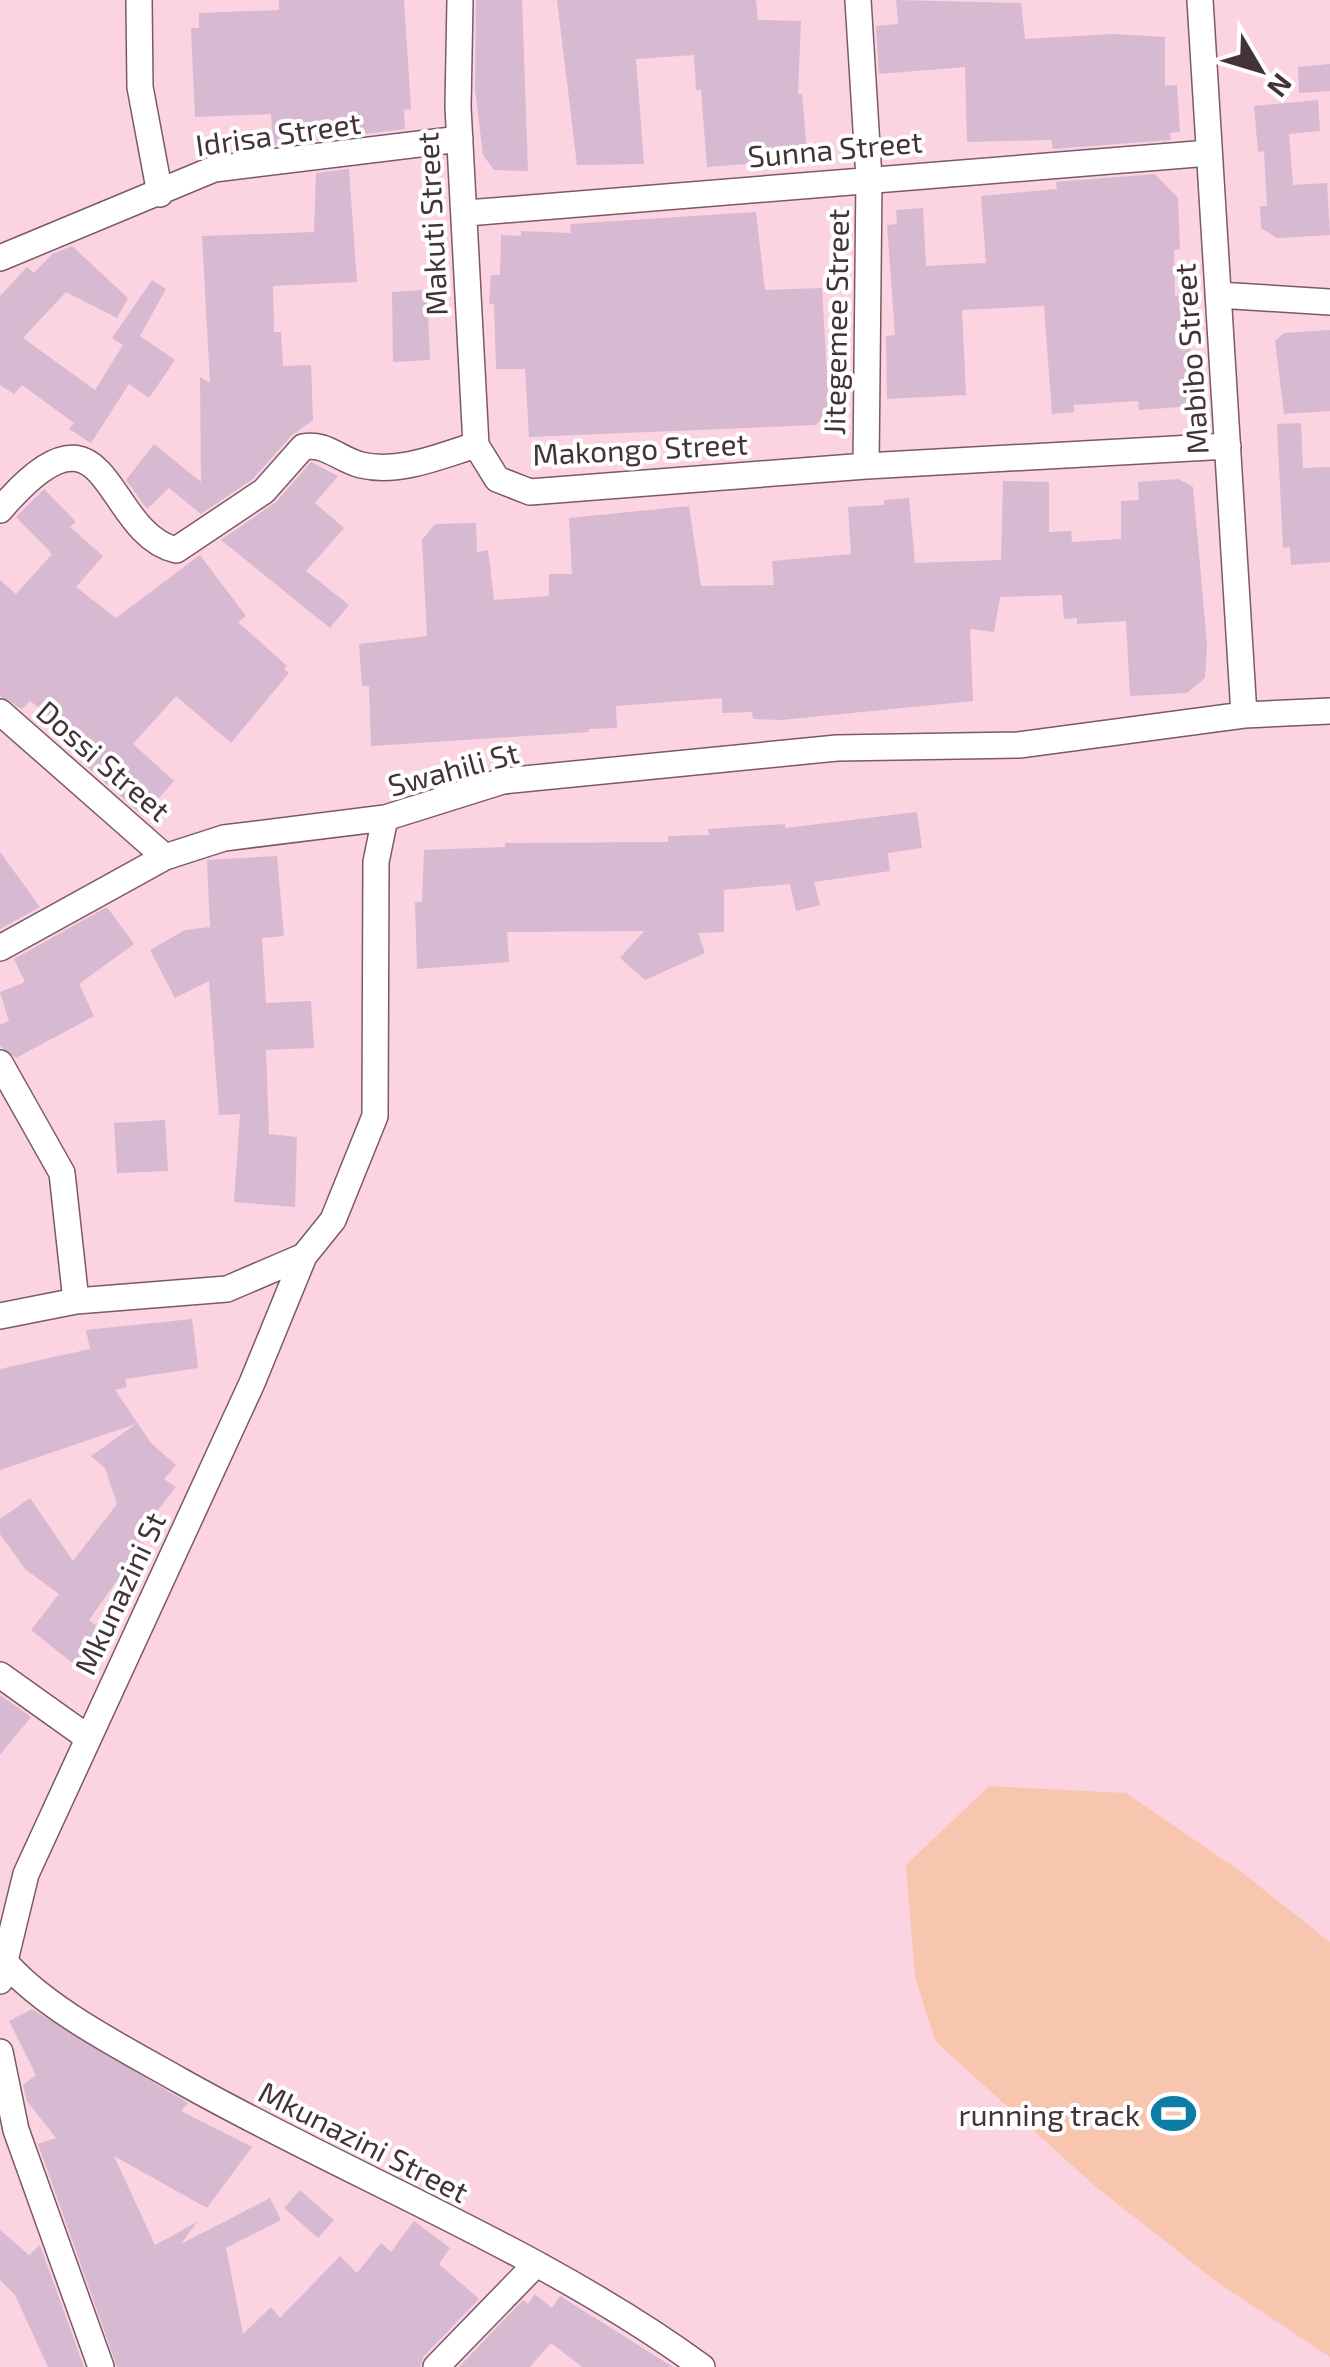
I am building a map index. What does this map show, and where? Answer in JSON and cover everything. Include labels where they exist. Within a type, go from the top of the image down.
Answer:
[{"type":"street","points":[[139,0],[140,87],[160,194]]},
{"type":"street","name":"Makuti Street","points":[[460,0],[460,139],[467,213],[476,445]]},
{"type":"street","name":"Jitegemee Street","points":[[858,0],[868,178],[866,466]]},
{"type":"street","name":"Mabibo Street","points":[[1200,0],[1244,714]]},
{"type":"street","name":"Idrisa Street","points":[[0,258],[214,169],[460,139]]},
{"type":"street","name":"Sunna Street","points":[[467,213],[1209,153]]},
{"type":"street","points":[[1218,296],[1330,302]]},
{"type":"street","points":[[0,510],[39,472],[54,463],[77,460],[103,474],[136,527],[159,546],[176,550],[264,490],[303,447],[322,447],[362,465],[408,465],[476,445]]},
{"type":"street","name":"Makongo Street","points":[[476,445],[498,479],[530,492],[866,466],[1228,446]]},
{"type":"street","name":"Swahili St","points":[[0,1316],[76,1302],[227,1289],[304,1256],[333,1220],[376,1116],[376,862],[384,818],[503,781],[837,748],[1019,745],[1244,714],[1330,711]]},
{"type":"street","name":"Dossi Street","points":[[0,712],[165,857]]},
{"type":"street","points":[[0,948],[165,857],[224,838],[384,818]]},
{"type":"street","points":[[0,1063],[62,1173],[76,1302]]},
{"type":"street","name":"Mkunazini St","points":[[1,1966],[26,1874],[252,1383],[304,1256]]},
{"type":"street","points":[[0,1675],[87,1738]]},
{"type":"street","name":"Mkunazini Street","points":[[1,1966],[83,2025],[294,2144],[535,2264],[653,2331],[702,2367]]},
{"type":"street","points":[[0,2052],[16,2130],[101,2367]]},
{"type":"street","points":[[436,2367],[535,2264]]},
{"type":"shaded area","name":"running track","points":[[989,1786],[1126,1793],[1240,1871],[1330,1942],[1330,2357],[1221,2285],[1096,2187],[935,2041],[915,1976],[906,1865]]},
{"type":"building","points":[[279,0],[404,0],[411,109],[404,110],[405,129],[273,145],[271,114],[195,117],[191,28],[199,28],[199,13],[279,10]]},
{"type":"building","points":[[476,0],[522,0],[528,171],[494,170],[483,155],[475,89]]},
{"type":"building","points":[[557,0],[756,0],[758,20],[801,21],[798,94],[802,94],[807,154],[783,156],[783,161],[707,167],[694,55],[636,59],[644,164],[577,165]]},
{"type":"building","points":[[896,0],[1021,3],[1025,39],[1115,34],[1165,37],[1165,86],[1177,85],[1180,132],[1170,133],[1171,140],[1053,149],[1051,140],[967,142],[965,67],[879,74],[876,26],[898,24]]},
{"type":"building","points":[[1330,64],[1330,91],[1299,93],[1298,67]]},
{"type":"building","points":[[1318,100],[1320,131],[1289,134],[1293,185],[1327,183],[1330,235],[1277,238],[1261,228],[1260,206],[1267,206],[1264,151],[1258,152],[1254,106]]},
{"type":"building","points":[[349,169],[357,282],[273,286],[274,332],[281,332],[283,366],[311,365],[313,420],[291,436],[253,479],[201,514],[169,488],[147,509],[126,480],[154,444],[201,482],[200,377],[210,383],[202,236],[314,232],[316,173]]},
{"type":"building","points":[[1155,174],[1178,198],[1180,249],[1174,250],[1175,296],[1181,296],[1183,345],[1190,345],[1192,396],[1180,407],[1139,410],[1138,401],[1074,405],[1074,412],[1052,414],[1044,306],[962,310],[966,395],[887,399],[886,336],[895,335],[887,225],[897,224],[896,210],[923,208],[926,266],[986,263],[981,196],[1057,189],[1056,182]]},
{"type":"building","points":[[756,212],[765,290],[822,288],[829,411],[816,425],[529,437],[525,369],[496,369],[494,304],[489,304],[491,275],[500,275],[501,235],[521,236],[521,231],[571,233],[570,224]]},
{"type":"building","points":[[72,246],[128,298],[117,318],[66,292],[23,338],[95,390],[123,345],[112,338],[152,280],[166,289],[140,336],[175,360],[149,398],[129,384],[91,443],[69,429],[74,423],[22,385],[14,394],[0,385],[0,296],[27,267],[34,273],[52,254]]},
{"type":"building","points":[[427,290],[430,360],[393,362],[392,292]]},
{"type":"building","points":[[1330,330],[1330,411],[1284,414],[1275,341],[1284,333]]},
{"type":"building","points":[[1301,423],[1303,468],[1330,467],[1330,562],[1291,565],[1290,547],[1283,548],[1277,424]]},
{"type":"building","points":[[311,462],[338,476],[315,503],[344,528],[306,571],[349,605],[330,628],[221,540],[276,502]]},
{"type":"building","points":[[1178,479],[1193,487],[1207,644],[1205,678],[1187,693],[1130,696],[1126,621],[1077,624],[1077,618],[1064,619],[1062,595],[1000,597],[994,632],[970,629],[973,701],[781,720],[753,719],[752,712],[722,713],[722,698],[616,706],[617,728],[589,732],[371,746],[369,686],[362,686],[359,644],[427,636],[422,540],[435,524],[476,523],[477,552],[488,550],[494,600],[549,596],[549,574],[572,574],[569,518],[689,506],[701,586],[774,585],[772,561],[851,554],[848,507],[884,505],[884,500],[909,498],[915,563],[1001,560],[1003,481],[1049,482],[1049,532],[1071,531],[1072,542],[1121,539],[1121,501],[1139,500],[1138,482]]},
{"type":"building","points":[[44,489],[76,522],[70,527],[103,556],[76,587],[116,618],[200,555],[246,616],[238,622],[287,666],[284,669],[289,673],[231,743],[176,696],[133,744],[174,781],[143,816],[68,750],[77,737],[30,701],[22,709],[0,696],[0,580],[16,594],[52,554],[16,517]]},
{"type":"building","points":[[917,812],[922,848],[888,853],[890,871],[814,882],[820,905],[796,911],[790,884],[724,890],[724,932],[698,933],[705,953],[645,980],[620,958],[644,931],[507,932],[509,962],[417,969],[415,902],[422,902],[424,850],[505,847],[505,843],[668,842],[668,836],[709,835],[708,829],[785,824],[785,828]]},
{"type":"building","points":[[0,852],[40,907],[0,929]]},
{"type":"building","points":[[277,856],[284,936],[262,938],[266,1003],[311,1001],[314,1048],[266,1050],[269,1134],[297,1137],[295,1207],[234,1202],[240,1114],[219,1115],[209,981],[175,998],[150,950],[185,930],[210,927],[207,860]]},
{"type":"building","points":[[107,907],[134,944],[79,984],[94,1016],[16,1058],[0,1046],[0,1025],[9,1021],[0,992],[25,982],[14,959]]},
{"type":"building","points":[[165,1120],[168,1171],[117,1173],[114,1123]]},
{"type":"building","points":[[192,1319],[198,1368],[125,1379],[127,1387],[115,1390],[151,1443],[176,1465],[164,1479],[176,1487],[136,1538],[153,1551],[139,1570],[132,1565],[121,1585],[116,1582],[89,1620],[111,1637],[89,1676],[31,1630],[59,1594],[25,1569],[0,1534],[0,1519],[30,1498],[73,1561],[117,1504],[105,1468],[91,1456],[136,1424],[0,1470],[0,1369],[90,1349],[86,1330]]},
{"type":"building","points":[[0,1695],[31,1717],[0,1755]]},
{"type":"building","points":[[32,2009],[188,2103],[181,2111],[252,2147],[207,2208],[114,2156],[155,2245],[197,2222],[181,2244],[270,2198],[281,2220],[226,2248],[243,2334],[271,2307],[280,2318],[340,2256],[357,2273],[381,2243],[391,2252],[414,2221],[450,2248],[439,2264],[479,2299],[424,2356],[420,2367],[117,2367],[38,2144],[56,2138],[27,2101],[23,2085],[36,2075],[9,2021]]},
{"type":"building","points":[[300,2190],[334,2220],[318,2238],[284,2208]]},
{"type":"building","points":[[0,2230],[29,2255],[40,2245],[84,2367],[48,2367],[15,2295],[0,2280]]},
{"type":"building","points":[[535,2294],[552,2308],[560,2296],[673,2367],[582,2367],[551,2343],[530,2367],[459,2367],[523,2300],[528,2304]]},
{"type":"place","name":"running track","points":[[1173,2114]]}]
